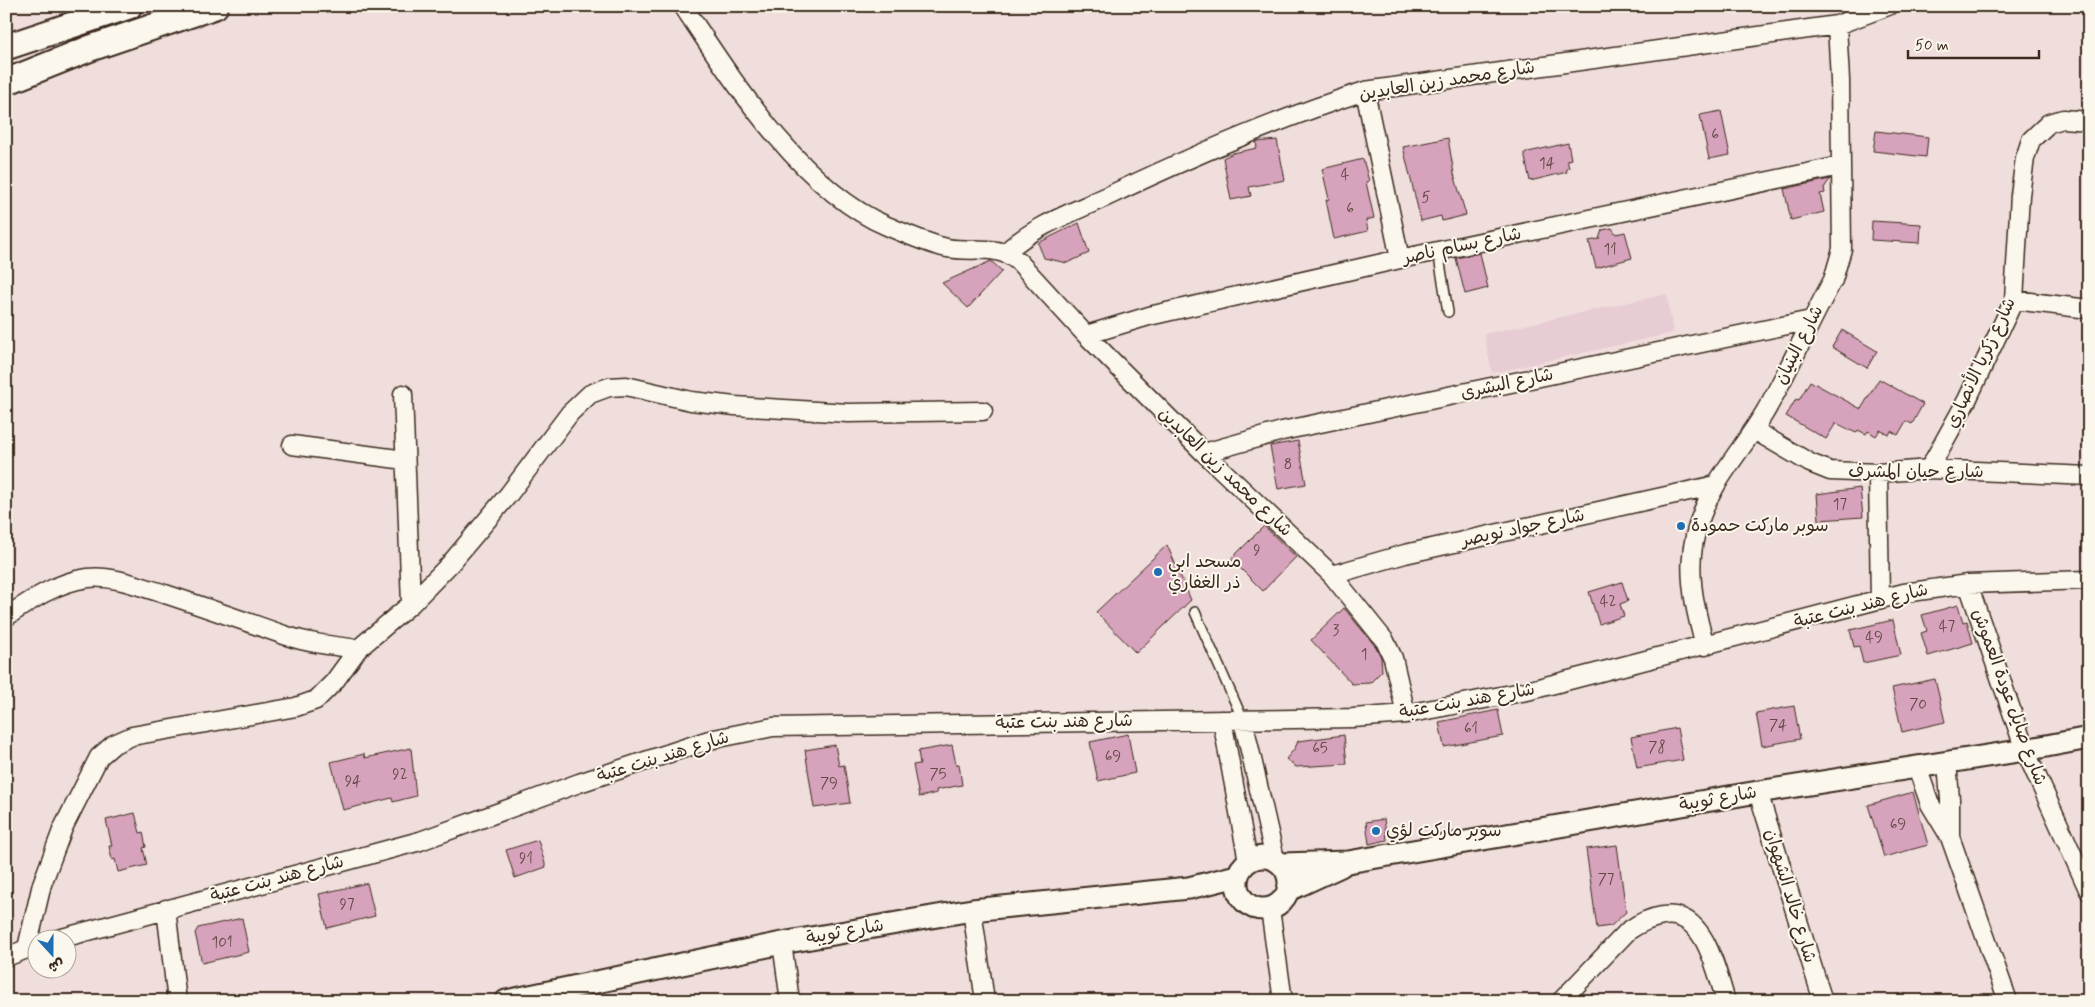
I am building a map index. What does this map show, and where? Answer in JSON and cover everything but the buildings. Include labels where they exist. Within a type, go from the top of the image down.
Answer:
[{"type":"main road","points":[[6,47],[129,6]]},
{"type":"main road","points":[[6,82],[91,48],[215,6]]},
{"type":"street","points":[[683,6],[754,106],[789,150],[834,193],[859,212],[937,245],[958,249],[990,249],[1006,252]]},
{"type":"street","name":"شارع محمد زين العابدين","points":[[1406,714],[1389,648],[1332,575],[1204,453],[1086,335],[1019,262],[1006,252],[1034,231],[1177,163],[1318,106],[1365,91],[1837,25],[1888,6]]},
{"type":"street","name":"شارع البنيان","points":[[1704,646],[1691,584],[1694,536],[1716,485],[1754,430],[1833,280],[1842,249],[1840,80],[1837,25]]},
{"type":"street","points":[[1365,91],[1400,259]]},
{"type":"street","name":"شارع زكريا الأنصاري","points":[[1929,469],[1967,400],[2014,300],[2020,195],[2025,158],[2031,140],[2049,123],[2063,119],[2089,121]]},
{"type":"street","name":"شارع بسام ناصر","points":[[1086,335],[1140,318],[1400,259],[1840,166]]},
{"type":"street","points":[[2014,300],[2089,309]]},
{"type":"street","name":"شارع البشرى","points":[[1204,453],[1282,431],[1811,320]]},
{"type":"street","points":[[35,930],[42,884],[63,828],[99,757],[106,750],[132,736],[305,705],[316,700],[329,687],[358,649],[439,576],[509,494],[570,413],[590,394],[609,387],[626,386],[700,402],[839,412],[983,411]]},
{"type":"street","points":[[402,394],[410,604]]},
{"type":"street","name":"شارع حيان المشرف","points":[[1754,430],[1820,468],[1842,473],[1929,469],[2089,476]]},
{"type":"street","points":[[292,445],[405,460]]},
{"type":"street","points":[[1878,472],[1880,599]]},
{"type":"street","name":"شارع جواد نويصر","points":[[1332,575],[1404,554],[1716,485]]},
{"type":"street","points":[[6,617],[51,589],[70,581],[90,578],[111,579],[242,619],[285,636],[314,643],[358,649]]},
{"type":"street","name":"شارع هند بنت عتبة","points":[[78,933],[166,908],[420,841],[579,782],[709,740],[774,727],[1353,718],[1406,714],[1527,691],[1880,599],[1928,589],[1968,584],[2089,580]]},
{"type":"street","name":"شارع صايل عودة العموش","points":[[1968,584],[2025,750],[2089,892]]},
{"type":"street","points":[[1222,720],[1243,868],[1237,885],[1239,894],[1252,907],[1270,908],[1278,905],[1285,898],[1289,890],[1288,872],[1279,862],[1266,856],[1257,857],[1243,868]]},
{"type":"street","points":[[1243,720],[1279,862]]},
{"type":"street","name":"شارع ثويبة","points":[[1279,862],[1348,862],[2089,738]]},
{"type":"street","points":[[1947,762],[1950,799],[1950,837]]},
{"type":"street","points":[[1917,767],[1930,804],[1950,837],[2008,1001]]},
{"type":"street","name":"شارع خالد الشهوان","points":[[1758,792],[1823,1001]]},
{"type":"street","name":"شارع ثويبة","points":[[1289,890],[1348,862]]},
{"type":"street","name":"شارع ثويبة","points":[[506,1001],[782,943],[972,910],[1189,888],[1243,868]]},
{"type":"street","name":"شارع ثويبة","points":[[1189,888],[1244,901]]},
{"type":"street","points":[[166,908],[178,1001]]},
{"type":"street","points":[[1270,908],[1283,1001]]},
{"type":"street","points":[[972,910],[985,1001]]},
{"type":"street","points":[[1561,1001],[1628,931],[1639,923],[1667,915],[1685,919],[1700,931],[1726,1001]]},
{"type":"street","points":[[782,943],[790,1001]]},
{"type":"street","points":[[6,957],[28,948]]},
{"type":"lane","points":[[1438,251],[1448,312]]},
{"type":"lane","points":[[1195,612],[1243,720]]},
{"type":"shaded area","points":[[1667,294],[1673,333],[1492,373],[1484,334]]},
{"type":"place","name":"سوبر ماركت حمودة","points":[[1681,526]]},
{"type":"place","name":"مسحد ابي ذر الغفاري","points":[[1158,572]]},
{"type":"place","name":"سوبر ماركت لؤي","points":[[1376,831]]}]
